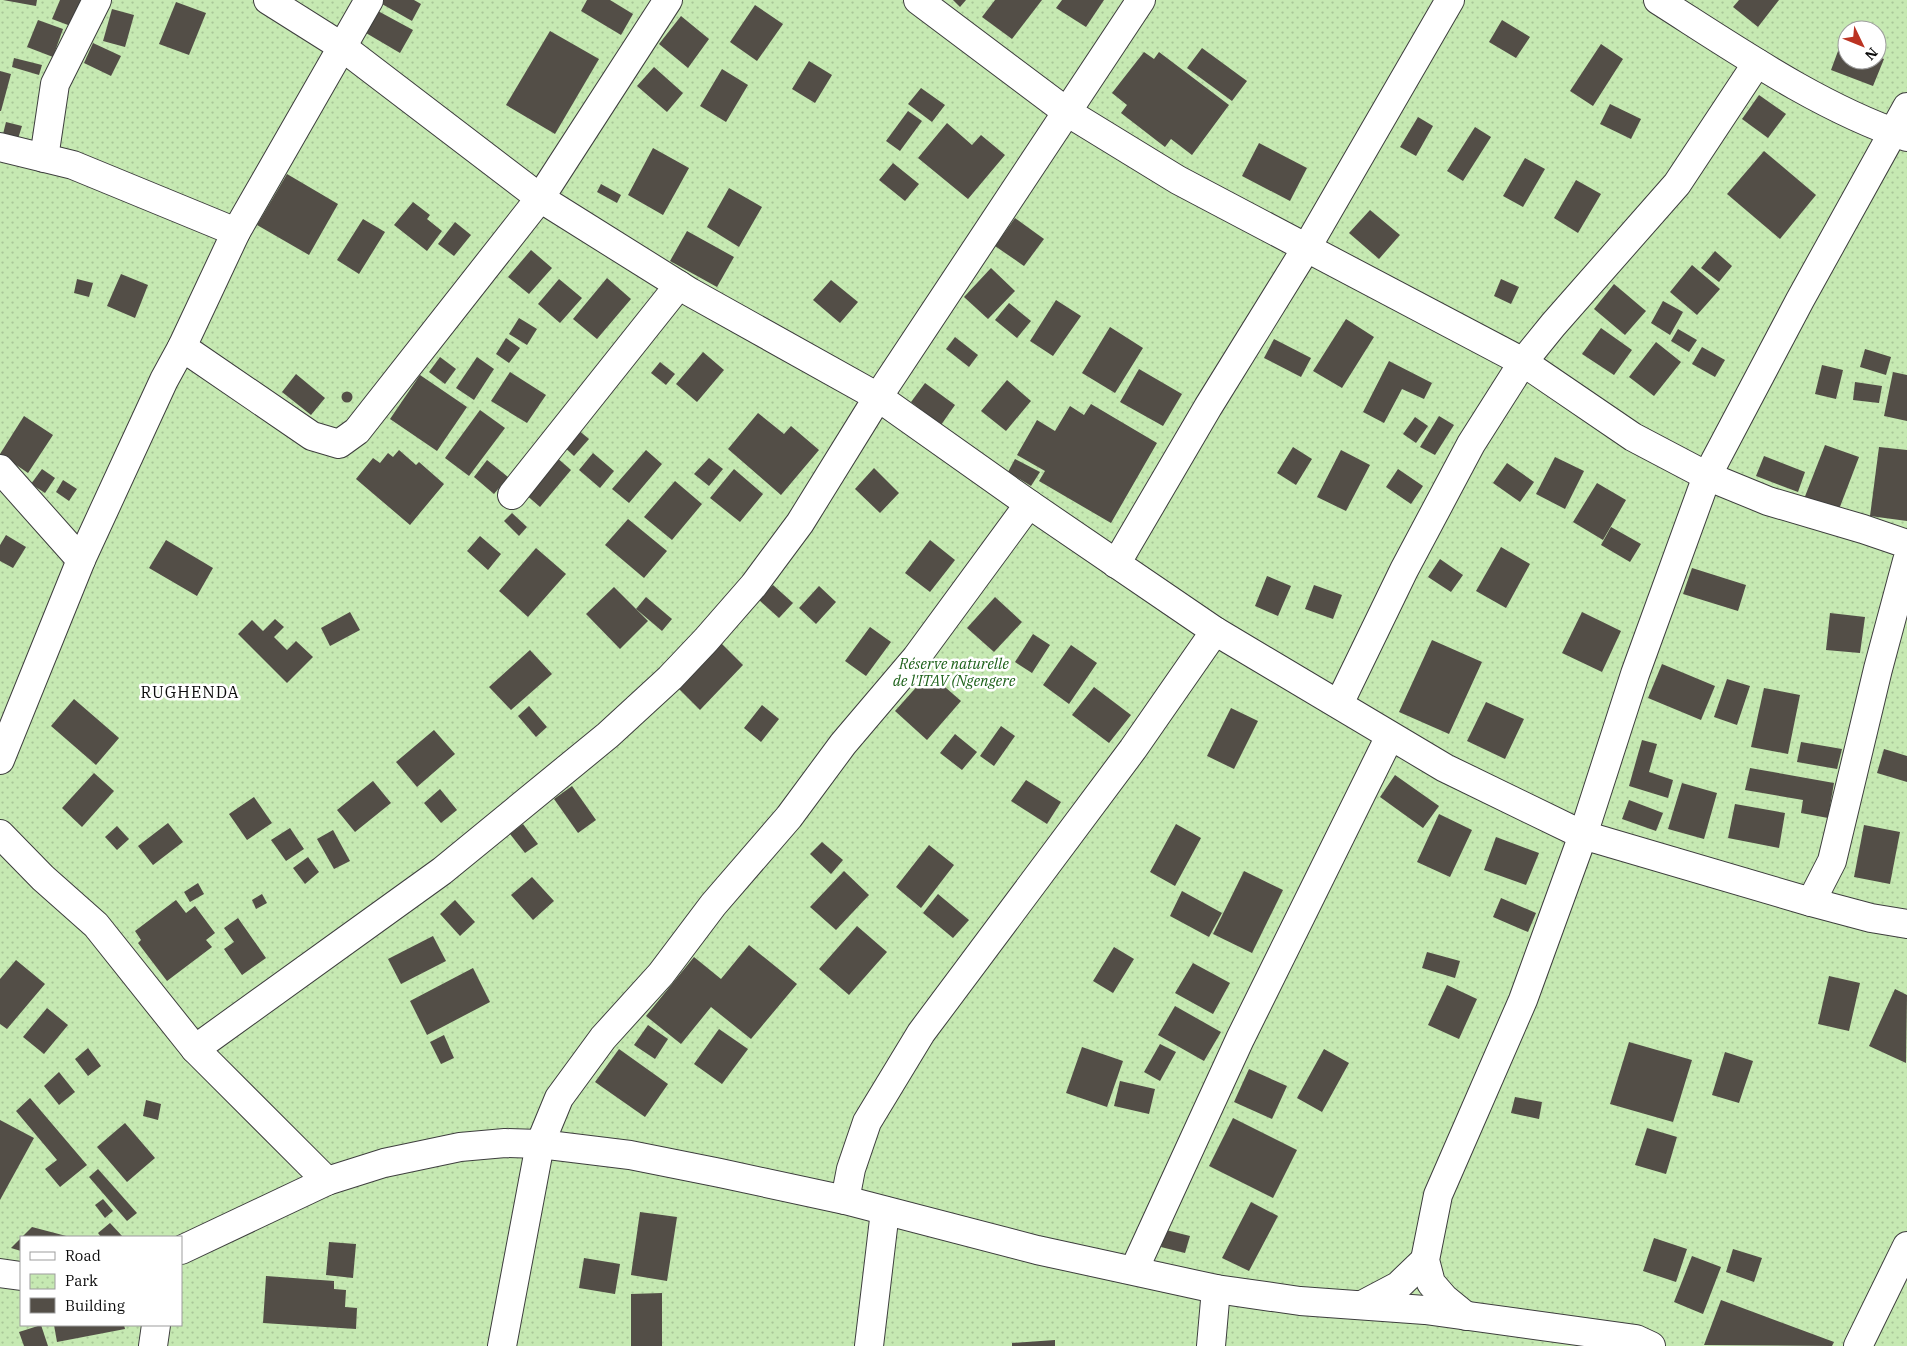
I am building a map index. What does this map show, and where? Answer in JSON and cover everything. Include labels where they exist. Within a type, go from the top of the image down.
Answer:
[{"type":"street","points":[[44,158],[55,84],[98,0]]},
{"type":"street","points":[[268,0],[341,46],[540,198],[680,285],[878,397],[1029,504],[1215,631],[1445,768],[1583,835],[1811,902],[1871,918],[1907,924]]},
{"type":"street","points":[[0,760],[81,560],[164,380],[182,347],[236,232],[368,0]]},
{"type":"street","points":[[182,347],[312,436],[340,444],[357,431],[540,198],[668,0]]},
{"type":"street","points":[[918,0],[1066,112],[1178,180],[1524,362],[1633,437],[1707,476],[1768,501],[1907,544]]},
{"type":"street","points":[[195,1049],[442,871],[608,735],[670,678],[754,585],[800,523],[878,397],[1141,0]]},
{"type":"street","points":[[1116,564],[1208,407],[1307,247],[1450,0]]},
{"type":"street","points":[[1658,0],[1809,93],[1899,134]]},
{"type":"street","points":[[1339,704],[1404,570],[1471,444],[1524,362],[1553,325],[1677,184],[1758,63]]},
{"type":"street","points":[[1466,1316],[1444,1298],[1432,1283],[1425,1260],[1438,1195],[1523,1000],[1583,835],[1635,674],[1707,476],[1899,134],[1907,107]]},
{"type":"street","points":[[0,147],[73,165],[236,232]]},
{"type":"street","points":[[512,495],[680,285]]},
{"type":"street","points":[[0,469],[81,560]]},
{"type":"street","points":[[502,1346],[540,1144],[558,1098],[602,1038],[661,974],[713,904],[789,818],[843,744],[916,658],[1029,504]]},
{"type":"street","points":[[1811,902],[1832,861],[1878,669],[1907,561]]},
{"type":"street","points":[[845,1200],[850,1169],[867,1122],[921,1033],[1133,750],[1215,631]]},
{"type":"street","points":[[1134,1270],[1240,1039],[1390,736]]},
{"type":"street","points":[[0,834],[44,878],[96,925],[195,1049],[328,1181]]},
{"type":"street","points":[[182,1250],[328,1181],[384,1163],[460,1147],[505,1143],[540,1144],[630,1155],[845,1200],[1037,1250],[1216,1288],[1300,1301],[1466,1316],[1542,1336],[1636,1339],[1651,1346]]},
{"type":"street","points":[[869,1346],[884,1211]]},
{"type":"street","points":[[1858,1346],[1907,1246]]},
{"type":"street","points":[[1362,1306],[1398,1286],[1425,1260]]},
{"type":"street","points":[[0,1273],[20,1276]]},
{"type":"street","points":[[1211,1346],[1216,1288]]},
{"type":"street","points":[[153,1346],[156,1326]]},
{"type":"green space","name":"Réserve naturelle de l'ITAV (Ngengere","points":[[0,0],[1907,0],[1907,1346],[0,1346]]},
{"type":"building","points":[[3,0],[37,0],[36,6]]},
{"type":"building","points":[[60,0],[87,0],[76,28],[52,19]]},
{"type":"building","points":[[384,0],[414,0],[421,4],[412,21],[382,4]]},
{"type":"building","points":[[587,0],[610,0],[633,14],[621,35],[581,11]]},
{"type":"building","points":[[953,0],[966,0],[960,7]]},
{"type":"building","points":[[995,0],[1042,0],[1012,39],[982,17]]},
{"type":"building","points":[[1062,0],[1104,0],[1086,27],[1056,8]]},
{"type":"building","points":[[1739,0],[1779,0],[1758,27],[1733,7]]},
{"type":"building","points":[[176,2],[206,13],[189,55],[159,44]]},
{"type":"building","points":[[755,5],[783,24],[757,61],[730,42]]},
{"type":"building","points":[[112,9],[134,15],[125,47],[103,41]]},
{"type":"building","points":[[378,11],[413,30],[400,53],[366,33]]},
{"type":"building","points":[[681,16],[709,39],[688,68],[659,44]]},
{"type":"building","points":[[38,20],[63,29],[53,57],[27,47]]},
{"type":"building","points":[[1502,20],[1530,37],[1516,58],[1489,42]]},
{"type":"building","points":[[550,31],[599,59],[555,134],[506,105]]},
{"type":"building","points":[[93,43],[121,56],[111,76],[84,63]]},
{"type":"building","points":[[1601,44],[1623,59],[1593,106],[1570,91]]},
{"type":"building","points":[[1202,48],[1247,81],[1232,101],[1187,68]]},
{"type":"building","points":[[1144,52],[1154,59],[1159,52],[1229,105],[1192,155],[1171,139],[1165,147],[1121,113],[1127,105],[1112,93]]},
{"type":"building","points":[[1837,54],[1837,70],[1880,70],[1873,86],[1831,70]]},
{"type":"building","points":[[14,58],[42,65],[39,75],[12,67]]},
{"type":"building","points":[[809,61],[832,75],[815,103],[792,89]]},
{"type":"building","points":[[654,67],[683,93],[667,112],[637,86]]},
{"type":"building","points":[[722,69],[748,85],[726,122],[700,106]]},
{"type":"building","points":[[0,71],[11,74],[1,111],[0,111]]},
{"type":"building","points":[[921,88],[945,105],[932,122],[908,104]]},
{"type":"building","points":[[1759,95],[1786,114],[1768,138],[1742,119]]},
{"type":"building","points":[[1610,104],[1641,119],[1631,139],[1600,124]]},
{"type":"building","points":[[908,111],[922,121],[900,151],[886,141]]},
{"type":"building","points":[[1418,117],[1433,126],[1416,156],[1400,147]]},
{"type":"building","points":[[6,122],[22,126],[17,142],[2,138]]},
{"type":"building","points":[[947,123],[972,145],[981,135],[1005,155],[968,199],[918,158]]},
{"type":"building","points":[[1475,127],[1491,137],[1463,181],[1447,171]]},
{"type":"building","points":[[1259,143],[1307,168],[1290,201],[1242,176]]},
{"type":"building","points":[[653,148],[689,168],[663,215],[628,195]]},
{"type":"building","points":[[1764,151],[1816,195],[1780,239],[1727,194]]},
{"type":"building","points":[[1525,158],[1545,169],[1523,207],[1503,196]]},
{"type":"building","points":[[893,163],[919,184],[905,201],[879,180]]},
{"type":"building","points":[[287,174],[338,204],[309,255],[257,225]]},
{"type":"building","points":[[1576,180],[1601,194],[1578,233],[1554,218]]},
{"type":"building","points":[[601,184],[621,195],[617,203],[597,192]]},
{"type":"building","points":[[729,188],[762,207],[739,247],[707,227]]},
{"type":"building","points":[[413,202],[430,215],[427,219],[442,231],[427,251],[394,225]]},
{"type":"building","points":[[1370,210],[1400,235],[1379,259],[1349,233]]},
{"type":"building","points":[[1015,218],[1044,239],[1024,266],[995,246]]},
{"type":"building","points":[[363,219],[385,232],[359,274],[337,260]]},
{"type":"building","points":[[455,222],[471,235],[454,256],[438,244]]},
{"type":"building","points":[[687,231],[734,257],[717,287],[670,261]]},
{"type":"building","points":[[531,250],[552,268],[529,294],[508,277]]},
{"type":"building","points":[[1715,251],[1732,266],[1719,282],[1701,268]]},
{"type":"building","points":[[1692,265],[1720,289],[1697,315],[1670,292]]},
{"type":"building","points":[[991,268],[1015,291],[988,319],[964,297]]},
{"type":"building","points":[[121,274],[148,285],[135,318],[107,306]]},
{"type":"building","points":[[607,278],[631,299],[597,339],[573,319]]},
{"type":"building","points":[[77,279],[93,283],[89,297],[74,293]]},
{"type":"building","points":[[559,279],[582,298],[560,323],[538,304]]},
{"type":"building","points":[[1501,279],[1519,287],[1511,304],[1494,296]]},
{"type":"building","points":[[831,280],[858,302],[840,323],[813,300]]},
{"type":"building","points":[[1614,284],[1646,311],[1625,335],[1594,309]]},
{"type":"building","points":[[1056,300],[1081,316],[1053,356],[1030,341]]},
{"type":"building","points":[[1663,301],[1683,312],[1670,335],[1651,323]]},
{"type":"building","points":[[1009,303],[1031,321],[1017,338],[995,320]]},
{"type":"building","points":[[519,318],[537,329],[527,345],[509,334]]},
{"type":"building","points":[[1346,319],[1374,337],[1342,388],[1313,371]]},
{"type":"building","points":[[1110,327],[1143,348],[1115,393],[1082,373]]},
{"type":"building","points":[[1601,328],[1632,350],[1614,375],[1582,354]]},
{"type":"building","points":[[1678,329],[1697,340],[1689,352],[1671,341]]},
{"type":"building","points":[[955,337],[978,355],[969,367],[946,349]]},
{"type":"building","points":[[506,338],[520,348],[509,363],[496,354]]},
{"type":"building","points":[[1274,339],[1311,358],[1301,377],[1264,358]]},
{"type":"building","points":[[1656,342],[1681,362],[1654,396],[1629,377]]},
{"type":"building","points":[[1702,347],[1725,360],[1715,377],[1692,364]]},
{"type":"building","points":[[1865,349],[1891,357],[1886,375],[1860,367]]},
{"type":"building","points":[[703,352],[724,370],[697,402],[676,384]]},
{"type":"building","points":[[440,357],[456,369],[445,384],[429,372]]},
{"type":"building","points":[[477,357],[494,369],[474,400],[456,388]]},
{"type":"building","points":[[1389,361],[1432,383],[1424,399],[1402,389],[1384,423],[1363,412]]},
{"type":"building","points":[[660,362],[675,374],[666,385],[651,373]]},
{"type":"building","points":[[1822,365],[1843,370],[1836,399],[1815,394]]},
{"type":"building","points":[[1139,369],[1182,394],[1163,426],[1120,402]]},
{"type":"building","points":[[510,372],[546,395],[527,423],[491,401]]},
{"type":"building","points":[[1893,372],[1907,375],[1907,421],[1884,416]]},
{"type":"building","points":[[296,374],[325,398],[311,415],[282,392]]},
{"type":"building","points":[[420,375],[467,407],[437,451],[390,419]]},
{"type":"building","points":[[1007,380],[1031,401],[1006,431],[981,411]]},
{"type":"building","points":[[1855,382],[1882,386],[1879,403],[1853,400]]},
{"type":"building","points":[[925,383],[955,405],[941,425],[911,402]]},
{"type":"building","points":[[345,392],[349,392],[352,397],[351,401],[345,402],[342,399],[342,395]]},
{"type":"building","points":[[1091,404],[1157,443],[1111,523],[1039,481],[1045,471],[1017,455],[1037,420],[1055,431],[1070,406],[1084,415]]},
{"type":"building","points":[[480,410],[505,428],[469,476],[445,458]]},
{"type":"building","points":[[758,413],[784,434],[791,426],[819,450],[781,495],[728,449]]},
{"type":"building","points":[[24,416],[53,435],[28,473],[0,454]]},
{"type":"building","points":[[1439,416],[1454,425],[1435,455],[1420,447]]},
{"type":"building","points":[[1415,417],[1428,426],[1416,443],[1403,434]]},
{"type":"building","points":[[577,429],[589,439],[574,456],[562,445]]},
{"type":"building","points":[[1825,445],[1859,457],[1838,512],[1804,499]]},
{"type":"building","points":[[1293,447],[1312,459],[1296,485],[1277,473]]},
{"type":"building","points":[[1879,447],[1907,450],[1907,521],[1870,516]]},
{"type":"building","points":[[399,450],[416,465],[419,462],[444,484],[410,525],[356,479],[373,458],[380,463],[388,453],[393,457]]},
{"type":"building","points":[[646,450],[662,464],[629,503],[612,489]]},
{"type":"building","points":[[1341,450],[1370,465],[1346,511],[1317,497]]},
{"type":"building","points":[[593,453],[614,471],[600,488],[579,470]]},
{"type":"building","points":[[555,456],[571,470],[540,507],[524,493]]},
{"type":"building","points":[[1764,456],[1805,472],[1798,492],[1756,476]]},
{"type":"building","points":[[1555,457],[1584,471],[1565,509],[1536,494]]},
{"type":"building","points":[[709,458],[723,469],[709,486],[694,474]]},
{"type":"building","points":[[1015,459],[1040,472],[1031,486],[1008,472]]},
{"type":"building","points":[[487,460],[508,477],[494,494],[474,477]]},
{"type":"building","points":[[1507,463],[1534,482],[1520,502],[1493,483]]},
{"type":"building","points":[[874,468],[899,493],[880,513],[855,489]]},
{"type":"building","points":[[42,469],[55,478],[45,493],[31,484]]},
{"type":"building","points":[[734,469],[763,494],[740,522],[710,498]]},
{"type":"building","points":[[1398,469],[1423,486],[1411,504],[1386,487]]},
{"type":"building","points":[[63,480],[77,489],[69,501],[56,492]]},
{"type":"building","points":[[675,481],[702,504],[672,540],[644,517]]},
{"type":"building","points":[[1597,483],[1626,500],[1603,540],[1573,522]]},
{"type":"building","points":[[512,513],[527,527],[519,536],[504,521]]},
{"type":"building","points":[[628,519],[667,551],[644,578],[605,545]]},
{"type":"building","points":[[1611,527],[1641,544],[1630,562],[1601,545]]},
{"type":"building","points":[[6,535],[26,547],[13,568],[0,561],[0,545]]},
{"type":"building","points":[[480,536],[501,554],[488,570],[467,551]]},
{"type":"building","points":[[166,540],[213,568],[197,596],[149,568]]},
{"type":"building","points":[[930,540],[955,560],[930,592],[905,573]]},
{"type":"building","points":[[1501,547],[1530,564],[1506,608],[1476,591]]},
{"type":"building","points":[[536,548],[566,574],[528,617],[499,591]]},
{"type":"building","points":[[1440,559],[1463,575],[1451,592],[1428,577]]},
{"type":"building","points":[[1692,568],[1746,585],[1738,611],[1683,594]]},
{"type":"building","points":[[1267,576],[1291,586],[1278,616],[1255,606]]},
{"type":"building","points":[[773,585],[793,603],[779,618],[759,600]]},
{"type":"building","points":[[1314,585],[1342,595],[1333,619],[1305,609]]},
{"type":"building","points":[[819,586],[836,602],[816,624],[799,608]]},
{"type":"building","points":[[614,587],[648,621],[620,649],[586,614]]},
{"type":"building","points":[[646,597],[672,619],[662,631],[636,609]]},
{"type":"building","points":[[995,597],[1022,622],[994,652],[967,628]]},
{"type":"building","points":[[350,612],[360,630],[330,646],[321,628]]},
{"type":"building","points":[[1582,612],[1621,631],[1602,672],[1562,653]]},
{"type":"building","points":[[1830,613],[1865,617],[1860,653],[1826,650]]},
{"type":"building","points":[[275,619],[284,627],[274,637],[287,650],[296,641],[313,657],[287,683],[238,634],[252,620],[263,631]]},
{"type":"building","points":[[870,627],[891,642],[866,676],[845,661]]},
{"type":"building","points":[[1033,634],[1050,645],[1032,673],[1015,662]]},
{"type":"building","points":[[1432,640],[1482,662],[1449,734],[1399,712]]},
{"type":"building","points":[[720,642],[743,665],[700,710],[677,687]]},
{"type":"building","points":[[1071,645],[1097,663],[1069,704],[1043,685]]},
{"type":"building","points":[[530,650],[552,674],[511,710],[489,687]]},
{"type":"building","points":[[1662,664],[1715,686],[1701,720],[1648,698]]},
{"type":"building","points":[[929,673],[961,701],[927,740],[895,711]]},
{"type":"building","points":[[1727,679],[1750,686],[1737,725],[1714,717]]},
{"type":"building","points":[[1094,687],[1131,715],[1109,743],[1072,715]]},
{"type":"building","points":[[1764,688],[1800,695],[1788,754],[1751,747]]},
{"type":"building","points":[[74,699],[119,738],[96,765],[51,726]]},
{"type":"building","points":[[1486,702],[1524,719],[1505,759],[1467,741]]},
{"type":"building","points":[[762,705],[779,719],[761,742],[744,728]]},
{"type":"building","points":[[529,706],[547,727],[536,737],[518,716]]},
{"type":"building","points":[[1231,708],[1258,721],[1234,769],[1207,756]]},
{"type":"building","points":[[1001,726],[1015,736],[994,766],[980,756]]},
{"type":"building","points":[[434,730],[455,754],[417,787],[396,762]]},
{"type":"building","points":[[955,734],[977,752],[962,770],[940,753]]},
{"type":"building","points":[[1642,740],[1657,744],[1649,772],[1673,780],[1668,798],[1629,786]]},
{"type":"building","points":[[1801,742],[1842,749],[1837,769],[1797,762]]},
{"type":"building","points":[[1884,749],[1907,756],[1907,782],[1877,773]]},
{"type":"building","points":[[1750,768],[1834,783],[1828,818],[1801,813],[1803,800],[1745,790]]},
{"type":"building","points":[[94,773],[114,791],[82,827],[62,808]]},
{"type":"building","points":[[1395,775],[1439,806],[1423,828],[1380,797]]},
{"type":"building","points":[[1026,780],[1061,802],[1047,824],[1011,801]]},
{"type":"building","points":[[373,781],[391,803],[355,832],[337,810]]},
{"type":"building","points":[[1682,783],[1717,793],[1704,839],[1668,829]]},
{"type":"building","points":[[572,786],[596,820],[578,833],[554,799]]},
{"type":"building","points":[[440,789],[457,810],[441,823],[424,803]]},
{"type":"building","points":[[254,797],[272,823],[247,840],[229,814]]},
{"type":"building","points":[[1629,800],[1663,813],[1656,831],[1622,819]]},
{"type":"building","points":[[1735,804],[1785,813],[1779,848],[1728,838]]},
{"type":"building","points":[[1439,814],[1472,830],[1450,877],[1417,862]]},
{"type":"building","points":[[168,823],[183,842],[153,865],[138,846]]},
{"type":"building","points":[[523,824],[538,844],[525,853],[510,834]]},
{"type":"building","points":[[1176,824],[1201,838],[1175,886],[1150,872]]},
{"type":"building","points":[[1864,825],[1900,832],[1890,884],[1854,877]]},
{"type":"building","points":[[117,826],[129,839],[117,850],[105,837]]},
{"type":"building","points":[[290,828],[304,849],[286,861],[271,840]]},
{"type":"building","points":[[333,830],[350,861],[334,869],[317,839]]},
{"type":"building","points":[[1496,837],[1539,853],[1526,885],[1484,870]]},
{"type":"building","points":[[822,842],[843,860],[831,874],[810,854]]},
{"type":"building","points":[[929,845],[954,865],[921,908],[896,887]]},
{"type":"building","points":[[308,857],[319,872],[305,884],[293,868]]},
{"type":"building","points":[[844,871],[869,895],[836,930],[810,907]]},
{"type":"building","points":[[1244,871],[1283,890],[1252,953],[1213,934]]},
{"type":"building","points":[[532,877],[554,901],[533,920],[511,895]]},
{"type":"building","points":[[198,883],[204,894],[190,902],[184,892]]},
{"type":"building","points":[[1182,891],[1222,913],[1209,937],[1170,916]]},
{"type":"building","points":[[262,894],[267,903],[256,909],[252,900]]},
{"type":"building","points":[[938,894],[969,920],[953,938],[923,913]]},
{"type":"building","points":[[1501,898],[1536,913],[1528,932],[1493,917]]},
{"type":"building","points":[[176,900],[186,913],[195,906],[215,933],[206,940],[212,947],[167,981],[138,943],[141,940],[135,931]]},
{"type":"building","points":[[455,900],[475,922],[460,936],[440,914]]},
{"type":"building","points":[[238,918],[266,958],[242,975],[224,949],[234,942],[224,928]]},
{"type":"building","points":[[857,926],[887,952],[849,995],[819,969]]},
{"type":"building","points":[[433,936],[446,961],[401,984],[388,959]]},
{"type":"building","points":[[749,945],[797,984],[751,1039],[711,1007],[681,1044],[646,1016],[694,957],[721,979]]},
{"type":"building","points":[[1114,947],[1134,959],[1113,993],[1093,981]]},
{"type":"building","points":[[1427,952],[1460,961],[1455,978],[1422,968]]},
{"type":"building","points":[[16,960],[45,984],[7,1029],[0,1024],[0,979]]},
{"type":"building","points":[[1193,963],[1230,983],[1213,1014],[1175,993]]},
{"type":"building","points":[[473,968],[490,1002],[427,1035],[410,1001]]},
{"type":"building","points":[[1829,976],[1860,983],[1849,1031],[1818,1024]]},
{"type":"building","points":[[1447,985],[1477,999],[1459,1039],[1428,1025]]},
{"type":"building","points":[[1895,989],[1907,995],[1906,1063],[1869,1046]]},
{"type":"building","points":[[1175,1006],[1221,1032],[1204,1061],[1158,1035]]},
{"type":"building","points":[[47,1008],[68,1025],[44,1054],[23,1037]]},
{"type":"building","points":[[648,1025],[668,1039],[655,1059],[634,1045]]},
{"type":"building","points":[[719,1029],[748,1049],[722,1084],[694,1064]]},
{"type":"building","points":[[444,1035],[454,1058],[441,1064],[430,1042]]},
{"type":"building","points":[[1629,1042],[1692,1060],[1673,1122],[1610,1104]]},
{"type":"building","points":[[1160,1044],[1176,1052],[1160,1081],[1144,1072]]},
{"type":"building","points":[[1082,1047],[1123,1061],[1107,1107],[1066,1093]]},
{"type":"building","points":[[88,1048],[101,1066],[88,1076],[75,1059]]},
{"type":"building","points":[[619,1049],[668,1084],[645,1117],[595,1082]]},
{"type":"building","points":[[1324,1049],[1349,1063],[1322,1112],[1297,1098]]},
{"type":"building","points":[[1725,1052],[1753,1061],[1739,1103],[1712,1095]]},
{"type":"building","points":[[1249,1069],[1287,1086],[1272,1119],[1234,1102]]},
{"type":"building","points":[[59,1072],[75,1092],[59,1105],[44,1086]]},
{"type":"building","points":[[1120,1081],[1155,1089],[1149,1114],[1114,1106]]},
{"type":"building","points":[[1515,1097],[1542,1102],[1539,1119],[1511,1113]]},
{"type":"building","points":[[30,1098],[87,1165],[60,1187],[45,1169],[57,1160],[16,1111]]},
{"type":"building","points":[[146,1100],[161,1104],[158,1120],[143,1116]]},
{"type":"building","points":[[1233,1118],[1297,1150],[1273,1198],[1209,1166]]},
{"type":"building","points":[[0,1120],[34,1138],[0,1200]]},
{"type":"building","points":[[125,1123],[155,1158],[127,1182],[97,1147]]},
{"type":"building","points":[[1647,1128],[1677,1137],[1666,1174],[1635,1165]]},
{"type":"building","points":[[98,1169],[137,1213],[127,1221],[89,1177]]},
{"type":"building","points":[[103,1199],[113,1211],[105,1218],[95,1205]]},
{"type":"building","points":[[1251,1202],[1278,1216],[1249,1271],[1222,1258]]},
{"type":"building","points":[[640,1212],[677,1217],[667,1281],[631,1275]]},
{"type":"building","points":[[110,1223],[122,1236],[100,1236],[98,1233]]},
{"type":"building","points":[[32,1227],[66,1236],[23,1236]]},
{"type":"building","points":[[1166,1230],[1190,1236],[1185,1253],[1161,1247]]},
{"type":"building","points":[[1654,1238],[1687,1249],[1676,1282],[1643,1271]]},
{"type":"building","points":[[20,1239],[20,1251],[11,1248]]},
{"type":"building","points":[[329,1242],[356,1244],[353,1278],[326,1275]]},
{"type":"building","points":[[1733,1249],[1762,1258],[1754,1282],[1726,1272]]},
{"type":"building","points":[[1692,1256],[1721,1267],[1703,1314],[1674,1302]]},
{"type":"building","points":[[584,1258],[620,1264],[615,1294],[579,1288]]},
{"type":"building","points":[[266,1276],[334,1281],[334,1289],[346,1290],[345,1307],[357,1308],[356,1329],[263,1323]]},
{"type":"building","points":[[662,1293],[662,1346],[631,1346],[631,1294]]},
{"type":"building","points":[[1721,1300],[1834,1342],[1832,1346],[1704,1345]]},
{"type":"building","points":[[41,1326],[48,1346],[24,1346],[19,1332]]},
{"type":"building","points":[[54,1326],[124,1326],[125,1329],[57,1342]]},
{"type":"building","points":[[1055,1340],[1055,1346],[1012,1346],[1012,1343]]},
{"type":"district","name":"RUGHENDA","points":[[190,692]]}]
